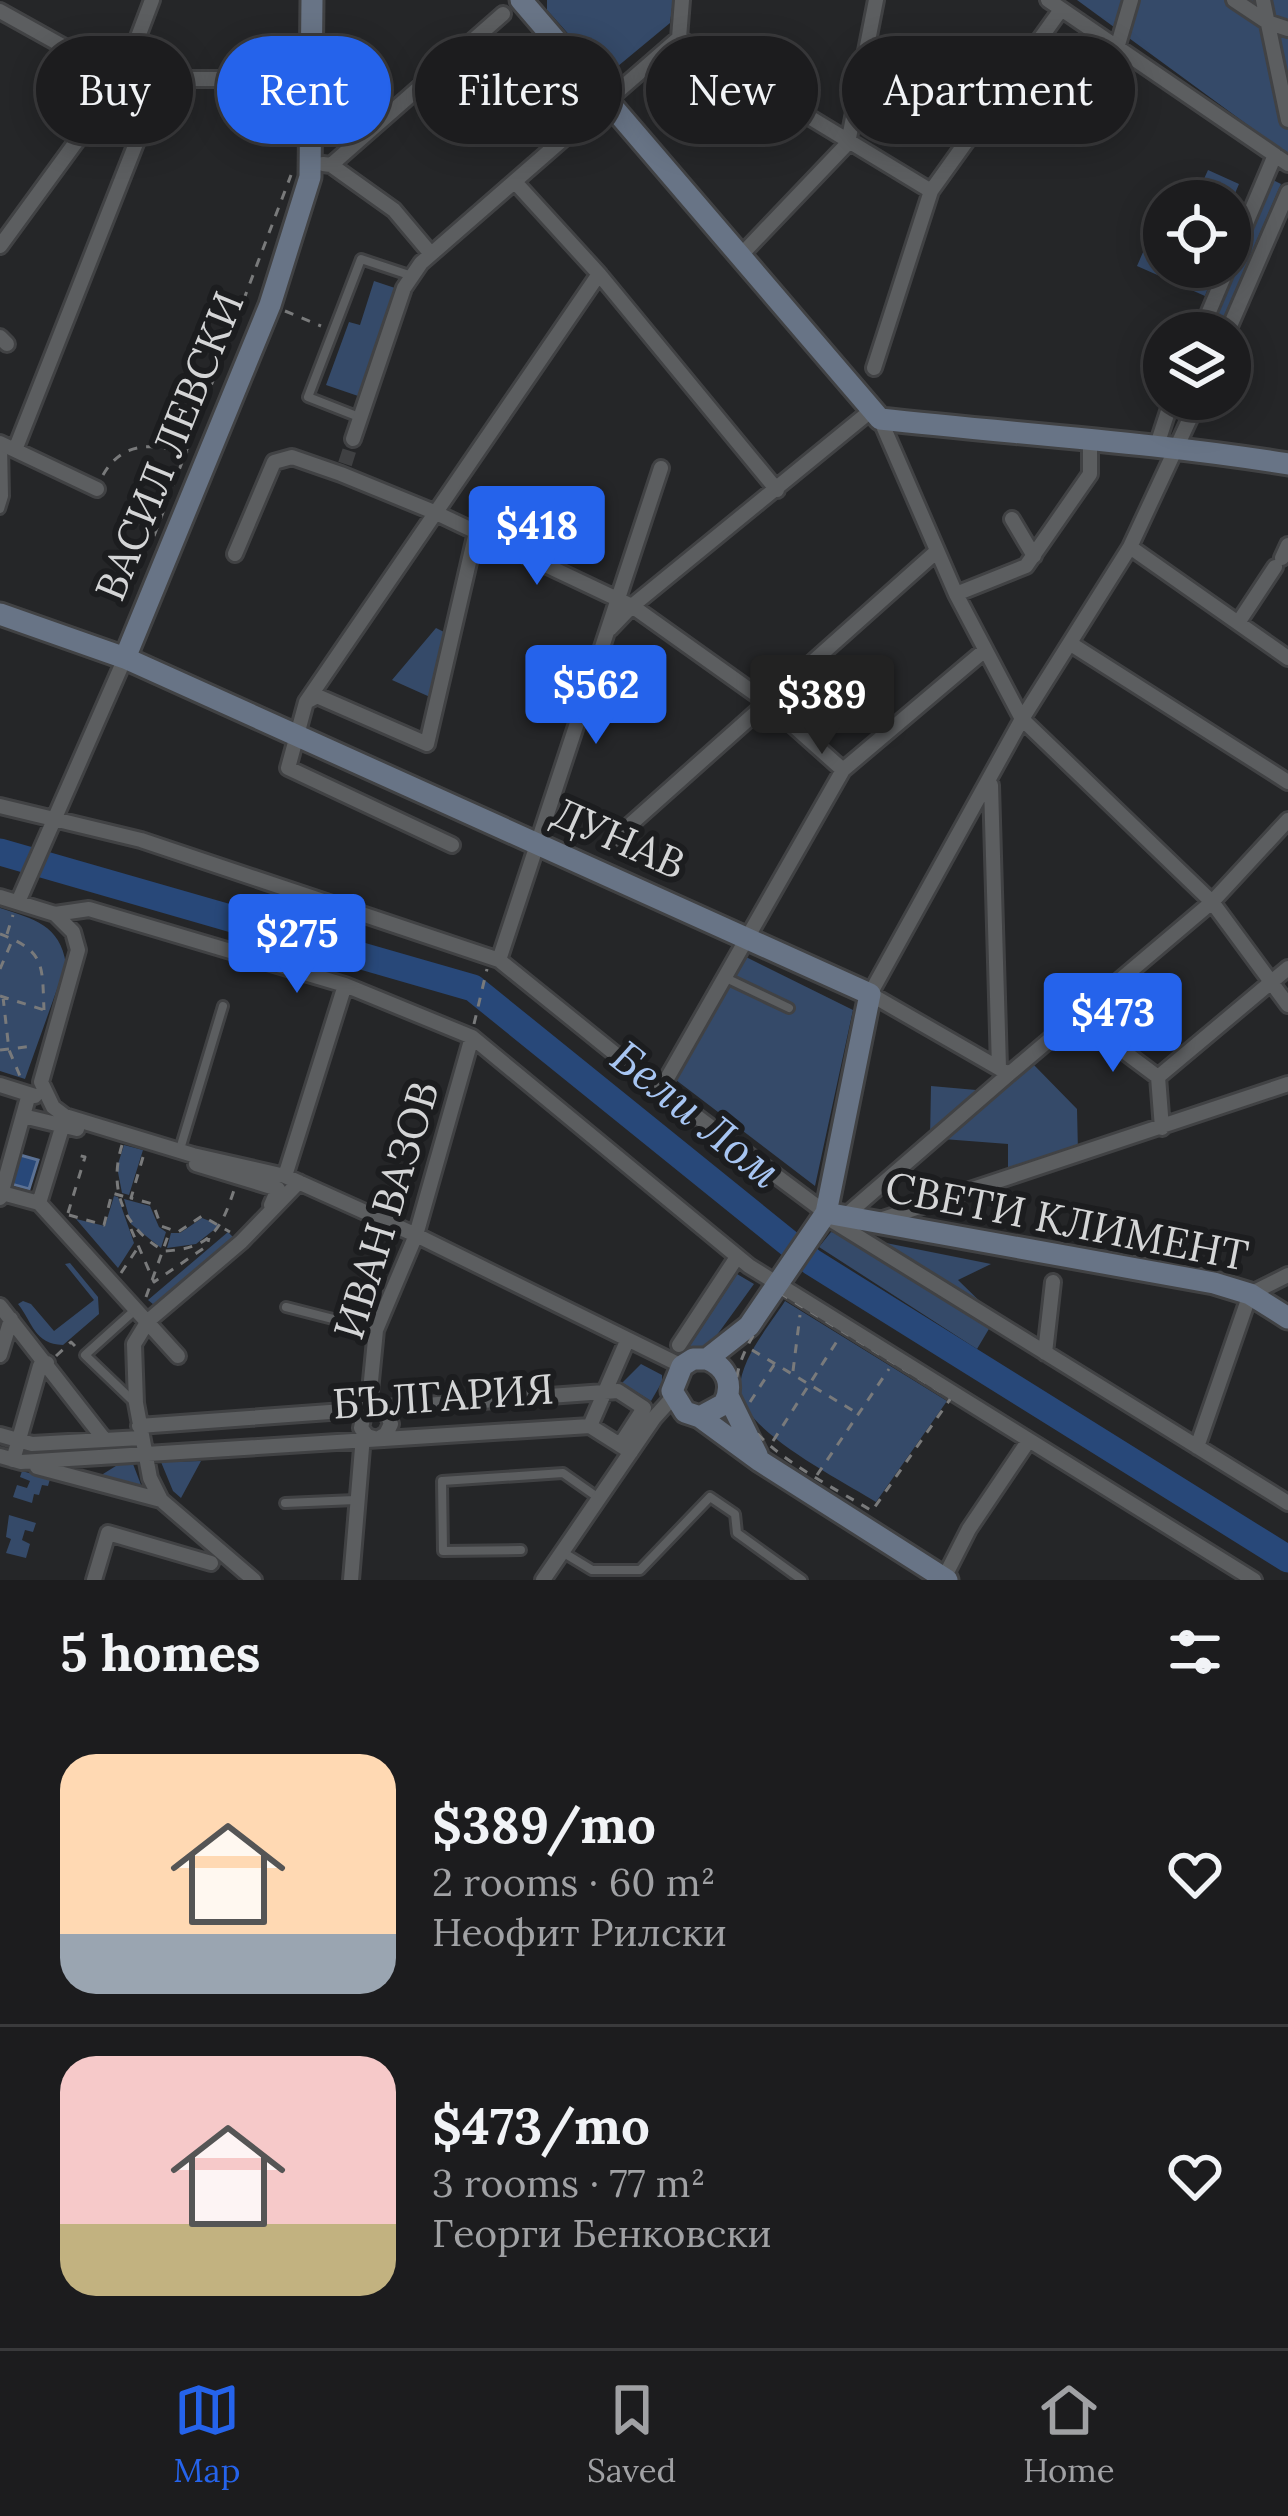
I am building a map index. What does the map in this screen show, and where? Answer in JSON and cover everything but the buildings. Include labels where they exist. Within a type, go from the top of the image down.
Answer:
[{"type":"street","points":[[138,36],[152,0]]},
{"type":"street","name":"ВАСИЛ ЛЕВСКИ","points":[[312,0],[312,36]]},
{"type":"street","points":[[680,36],[682,0]]},
{"type":"street","points":[[869,36],[876,0]]},
{"type":"street","points":[[1120,36],[1131,0]]},
{"type":"street","points":[[1234,0],[1267,22],[1288,29]]},
{"type":"street","points":[[1263,0],[1288,120]]},
{"type":"street","points":[[874,368],[931,191],[1054,6],[1099,36]]},
{"type":"street","points":[[431,254],[394,211],[313,163],[512,7],[540,36]]},
{"type":"street","points":[[0,10],[46,36]]},
{"type":"street","points":[[1135,60],[1284,161],[1251,223]]},
{"type":"street","points":[[622,87],[646,67]]},
{"type":"street","points":[[622,121],[876,414],[956,593],[1022,719],[1213,902],[1288,1005]]},
{"type":"street","points":[[0,246],[75,144]]},
{"type":"street","points":[[97,489],[6,446],[134,144]]},
{"type":"street","name":"ВАСИЛ ЛЕВСКИ","points":[[18,902],[125,658],[270,305],[313,163],[313,144]]},
{"type":"street","points":[[353,440],[412,276],[558,144]]},
{"type":"street","points":[[742,254],[847,144]]},
{"type":"street","points":[[850,144],[931,191]]},
{"type":"street","points":[[515,182],[599,274],[777,490]]},
{"type":"street","points":[[1236,312],[1288,192]]},
{"type":"street","points":[[452,844],[288,768],[294,734],[306,702],[599,274]]},
{"type":"street","points":[[625,603],[876,414],[1090,440],[1174,439],[1288,464]]},
{"type":"street","points":[[1173,420],[1174,439]]},
{"type":"street","points":[[831,1215],[870,994],[1022,719],[1130,547],[1186,420]]},
{"type":"street","points":[[956,593],[1026,566],[1090,474],[1090,440]]},
{"type":"street","points":[[235,554],[274,462],[292,457],[343,469],[625,603],[768,703],[843,770]]},
{"type":"street","points":[[499,960],[607,633],[625,603],[661,468]]},
{"type":"street","points":[[1012,519],[1034,556]]},
{"type":"street","points":[[306,702],[317,696],[427,744],[476,532]]},
{"type":"street","points":[[1130,547],[1288,658]]},
{"type":"street","points":[[613,840],[937,551]]},
{"type":"street","points":[[1238,623],[1282,557]]},
{"type":"street","name":"ДУНАВ","points":[[0,614],[125,658],[745,937],[870,994],[1004,1071]]},
{"type":"street","points":[[1071,644],[1288,782]]},
{"type":"street","points":[[661,1089],[843,770],[985,650]]},
{"type":"street","points":[[991,780],[1004,1071]]},
{"type":"street","points":[[0,806],[50,827],[232,869],[499,960],[661,1089],[831,1215],[1288,1503]]},
{"type":"street","points":[[700,1417],[717,1411],[732,1396],[748,1336],[778,1284],[831,1215],[1213,902],[1288,820]]},
{"type":"street","points":[[0,897],[55,914],[89,909],[263,960],[345,985],[472,1037],[737,1257],[1254,1580]]},
{"type":"street","points":[[55,914],[73,932],[78,950],[37,1095],[23,1116],[1,1196],[41,1205],[112,1283],[150,1315],[178,1356]]},
{"type":"street","points":[[1158,1077],[1288,968]]},
{"type":"street","points":[[210,1569],[161,1500],[145,1456],[136,1403],[134,1344],[150,1315],[241,1242],[292,1179],[345,985]]},
{"type":"street","points":[[1075,1015],[1158,1077],[1162,1128]]},
{"type":"street","name":"ИВАН ВАЗОВ","points":[[371,1408],[376,1330],[416,1235],[472,1037]]},
{"type":"street","points":[[874,1222],[1288,1084]]},
{"type":"street","points":[[0,1085],[37,1095],[64,1120],[278,1189],[260,1216]]},
{"type":"street","points":[[23,1116],[64,1120],[292,1179],[627,1341],[716,1362],[765,1453]]},
{"type":"street","points":[[41,1205],[64,1120]]},
{"type":"street","name":"СВЕТИ КЛИМЕНТ","points":[[831,1215],[1214,1283],[1250,1294],[1288,1318]]},
{"type":"street","points":[[737,1257],[681,1356],[673,1397],[685,1412],[765,1453],[945,1580],[969,1529],[1029,1440]]},
{"type":"street","points":[[1198,1447],[1250,1294],[1288,1275]]},
{"type":"street","points":[[1045,1353],[1053,1282]]},
{"type":"street","points":[[0,1306],[104,1439]]},
{"type":"street","points":[[0,1355],[11,1319]]},
{"type":"street","points":[[707,1359],[748,1336]]},
{"type":"street","points":[[590,1426],[627,1341]]},
{"type":"street","points":[[47,1363],[40,1366],[11,1460],[161,1500]]},
{"type":"street","name":"БЪЛГАРИЯ","points":[[0,1435],[32,1444],[104,1439],[371,1408],[618,1391],[650,1412]]},
{"type":"street","points":[[543,1580],[600,1499],[650,1412],[673,1397]]},
{"type":"street","points":[[351,1580],[368,1437],[362,1418],[371,1408],[387,1414],[391,1424],[386,1434],[368,1437]]},
{"type":"street","name":"БЪЛГАРИЯ","points":[[11,1460],[145,1456],[368,1437],[590,1426],[626,1448]]},
{"type":"street","points":[[88,1480],[123,1456]]},
{"type":"street","points":[[94,1580],[108,1532],[254,1580]]},
{"type":"lane","points":[[360,418],[308,397],[362,260],[412,276]]},
{"type":"lane","points":[[0,508],[6,446]]},
{"type":"lane","points":[[724,977],[789,1008]]},
{"type":"lane","points":[[180,1151],[224,1006]]},
{"type":"lane","points":[[136,1403],[85,1355],[140,1305]]},
{"type":"lane","points":[[286,1307],[376,1330]]},
{"type":"lane","points":[[520,1550],[443,1552],[442,1481],[563,1473],[600,1499]]},
{"type":"lane","points":[[563,1552],[592,1570],[640,1570],[710,1497],[736,1514],[737,1533],[802,1580]]},
{"type":"lane","points":[[285,1503],[357,1500]]},
{"type":"path","points":[[153,542],[313,163]]},
{"type":"path","points":[[292,314],[320,325]]},
{"type":"path","points":[[97,489],[119,453],[147,444],[207,458]]},
{"type":"path","points":[[18,902],[3,935],[35,950],[42,967],[44,1010],[2,996],[9,1050],[37,1095]]},
{"type":"path","points":[[0,969],[13,939]]},
{"type":"path","points":[[475,1016],[485,977]]},
{"type":"path","points":[[0,1050],[53,1043]]},
{"type":"path","points":[[123,1142],[115,1166],[121,1196],[154,1282]]},
{"type":"path","points":[[130,1198],[146,1149]]},
{"type":"path","points":[[74,1154],[85,1156],[70,1215],[82,1230]]},
{"type":"path","points":[[129,1225],[164,1251],[197,1246],[223,1225],[238,1177]]},
{"type":"path","points":[[65,1184],[75,1187]]},
{"type":"path","points":[[41,1205],[104,1225],[112,1193],[153,1204],[169,1232]]},
{"type":"path","points":[[169,1232],[188,1227],[202,1216],[223,1225],[241,1242]]},
{"type":"path","points":[[140,1305],[154,1282],[169,1232]]},
{"type":"path","points":[[154,1282],[207,1246],[209,1236]]},
{"type":"path","points":[[112,1283],[143,1239]]},
{"type":"path","points":[[132,1287],[150,1315]]},
{"type":"path","points":[[780,1293],[951,1398],[872,1511],[817,1476],[765,1453],[732,1396],[748,1336],[780,1293]]},
{"type":"path","points":[[792,1373],[802,1306]]},
{"type":"path","points":[[765,1453],[844,1332]]},
{"type":"path","points":[[748,1336],[775,1363],[859,1413]]},
{"type":"path","points":[[47,1363],[71,1342],[85,1355]]},
{"type":"path","points":[[817,1476],[893,1362]]},
{"type":"path","points":[[732,1396],[775,1363]]},
{"type":"shaded area","points":[[547,0],[673,0],[670,23],[654,36],[646,36],[646,43],[622,63],[622,36],[570,36],[547,10]]},
{"type":"shaded area","points":[[1077,0],[1288,0],[1288,154],[1135,42],[1135,36],[1126,36]]},
{"type":"shaded area","points":[[1208,170],[1230,180],[1203,180]]},
{"type":"shaded area","points":[[1273,180],[1281,184],[1251,254],[1251,232]]},
{"type":"shaded area","points":[[374,281],[398,289],[361,397],[326,385],[349,322],[360,325]]},
{"type":"shaded area","points":[[1227,288],[1236,288],[1226,312],[1217,312]]},
{"type":"shaded area","points":[[436,628],[444,632],[430,697],[392,680]]},
{"type":"shaded area","points":[[0,908],[44,926],[58,940],[66,964],[25,1079],[0,1071]]},
{"type":"shaded area","points":[[746,957],[853,1010],[815,1186],[676,1080]]},
{"type":"shaded area","points":[[1033,1064],[1077,1109],[1078,1152],[1008,1173],[1008,1144],[930,1138],[931,1086],[999,1092]]},
{"type":"shaded area","points":[[124,1145],[143,1150],[129,1195],[122,1193],[117,1167]]},
{"type":"shaded area","points":[[20,1155],[38,1160],[29,1189],[11,1184]]},
{"type":"shaded area","points":[[114,1196],[134,1243],[118,1268],[76,1219],[105,1226]]},
{"type":"shaded area","points":[[124,1199],[150,1206],[166,1232],[161,1248],[131,1224]]},
{"type":"shaded area","points":[[202,1218],[220,1225],[196,1244],[167,1248],[171,1233],[180,1233]]},
{"type":"shaded area","points":[[228,1232],[233,1237],[154,1305],[148,1300]]},
{"type":"shaded area","points":[[831,1232],[991,1264],[958,1280],[996,1317],[977,1349],[819,1247]]},
{"type":"shaded area","points":[[70,1263],[98,1297],[99,1314],[63,1345],[53,1344],[40,1337],[18,1304],[31,1304],[54,1331],[94,1300],[65,1264]]},
{"type":"shaded area","points":[[737,1274],[754,1284],[709,1346],[687,1350]]},
{"type":"shaded area","points":[[785,1301],[947,1401],[876,1502],[776,1439],[746,1407],[740,1392],[744,1368]]},
{"type":"shaded area","points":[[641,1364],[662,1375],[651,1401],[622,1383]]},
{"type":"shaded area","points":[[201,1461],[181,1498],[161,1462]]},
{"type":"shaded area","points":[[119,1464],[133,1464],[143,1490],[95,1479]]},
{"type":"shaded area","points":[[22,1471],[50,1479],[39,1495],[34,1494],[32,1503],[13,1497],[17,1485],[27,1488],[30,1481],[20,1477]]},
{"type":"shaded area","points":[[9,1515],[36,1523],[33,1532],[25,1530],[22,1540],[30,1544],[26,1558],[6,1553],[11,1539],[6,1537]]},
{"type":"waterway","name":"Бели Лом","points":[[0,852],[473,988],[812,1262],[1288,1559]]},
{"type":"tunnel","points":[[345,464],[353,439]]}]
